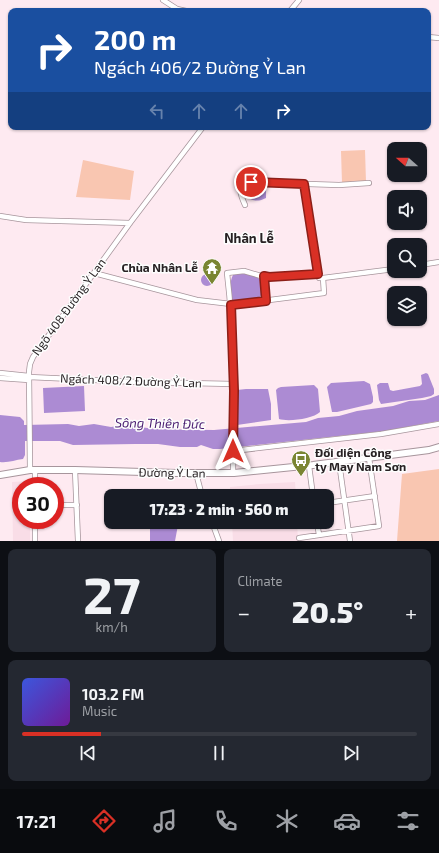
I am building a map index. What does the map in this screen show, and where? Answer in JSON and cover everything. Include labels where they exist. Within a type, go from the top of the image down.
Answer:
[{"type":"main road","name":"Đường Ỷ Lan","points":[[0,475],[32,470],[233,473],[309,466],[429,450],[439,447]]},
{"type":"street","points":[[163,0],[175,8]]},
{"type":"street","points":[[292,8],[299,0]]},
{"type":"street","name":"Ngõ 408 Đường Ỷ Lan","points":[[33,477],[30,452],[30,364],[35,354],[130,223],[201,130]]},
{"type":"street","points":[[245,205],[240,192],[242,186],[251,182],[339,185],[369,183]]},
{"type":"street","points":[[304,184],[319,278],[387,270]]},
{"type":"street","points":[[0,216],[26,220],[130,223]]},
{"type":"street","points":[[427,264],[439,262]]},
{"type":"street","points":[[233,473],[234,384],[231,304],[227,273],[244,271],[269,277],[318,274]]},
{"type":"street","points":[[94,273],[197,300],[231,304],[324,293],[323,278]]},
{"type":"street","points":[[264,276],[266,301]]},
{"type":"street","points":[[0,373],[29,378]]},
{"type":"street","points":[[0,378],[29,378]]},
{"type":"street","name":"Ngách 408/2 Đường Ỷ Lan","points":[[29,378],[234,384]]},
{"type":"street","points":[[233,451],[381,434],[439,424]]},
{"type":"street","points":[[299,538],[379,526],[369,458]]},
{"type":"street","points":[[339,462],[350,541]]},
{"type":"street","points":[[309,466],[312,489]]},
{"type":"street","points":[[75,470],[78,541]]},
{"type":"street","points":[[196,473],[200,489]]},
{"type":"street","points":[[334,502],[375,496]]},
{"type":"street","points":[[64,504],[76,505]]},
{"type":"street","points":[[34,541],[35,529]]},
{"type":"street","points":[[215,529],[219,541]]},
{"type":"street","points":[[318,529],[319,535]]},
{"type":"shaded area","points":[[365,150],[366,182],[342,183],[341,151]]},
{"type":"shaded area","points":[[83,160],[134,171],[130,200],[76,197]]},
{"type":"shaded area","points":[[250,184],[264,185],[266,190],[266,198],[256,201],[247,197],[244,190],[246,186]]},
{"type":"shaded area","points":[[237,273],[254,276],[262,281],[262,292],[260,297],[247,301],[235,302],[232,300],[231,281],[233,275]]},
{"type":"shaded area","points":[[205,274],[209,274],[213,280],[209,286],[205,286],[201,282],[201,278]]},
{"type":"shaded area","points":[[426,373],[428,374],[434,389],[434,394],[422,398],[381,404],[377,385],[380,383],[388,383],[390,390],[393,391],[420,386],[422,384],[421,375]]},
{"type":"shaded area","points":[[364,381],[370,384],[373,397],[373,402],[371,404],[332,412],[327,387],[331,383]]},
{"type":"shaded area","points":[[314,385],[318,389],[320,412],[300,419],[279,419],[276,390],[278,388]]},
{"type":"shaded area","points":[[84,386],[85,411],[44,413],[43,388]]},
{"type":"shaded area","points":[[268,389],[271,404],[271,420],[237,425],[237,390]]},
{"type":"shaded area","points":[[439,395],[439,421],[385,431],[220,449],[213,449],[201,445],[197,447],[180,447],[158,444],[73,445],[60,441],[25,441],[25,455],[23,459],[0,462],[0,415],[20,417],[24,421],[24,425],[68,424],[79,426],[94,424],[111,427],[125,425],[155,429],[214,430],[306,422],[318,418],[339,416],[357,411],[393,406],[409,401],[425,400]]},
{"type":"shaded area","points":[[439,469],[439,541],[397,541],[402,474]]},
{"type":"shaded area","points":[[295,482],[296,489],[230,489],[230,487]]},
{"type":"shaded area","points":[[13,529],[30,529],[30,541],[13,541]]},
{"type":"shaded area","points":[[150,529],[177,529],[175,541],[150,541]]},
{"type":"shaded area","points":[[232,529],[297,529],[298,541],[233,541]]},
{"type":"place","name":"Chùa Nhân Lễ","points":[[212,285]]},
{"type":"place","name":"Đối diện Công ty May Nam Sơn","points":[[301,477]]},
{"type":"district","name":"Nhân Lễ","points":[[249,238]]},
{"type":"route","points":[[233,451],[234,391],[231,305],[266,301],[264,276],[318,274],[304,184],[251,182]]},
{"type":"water label","name":"Sông Thiên Đức","points":[[160,423]]}]
